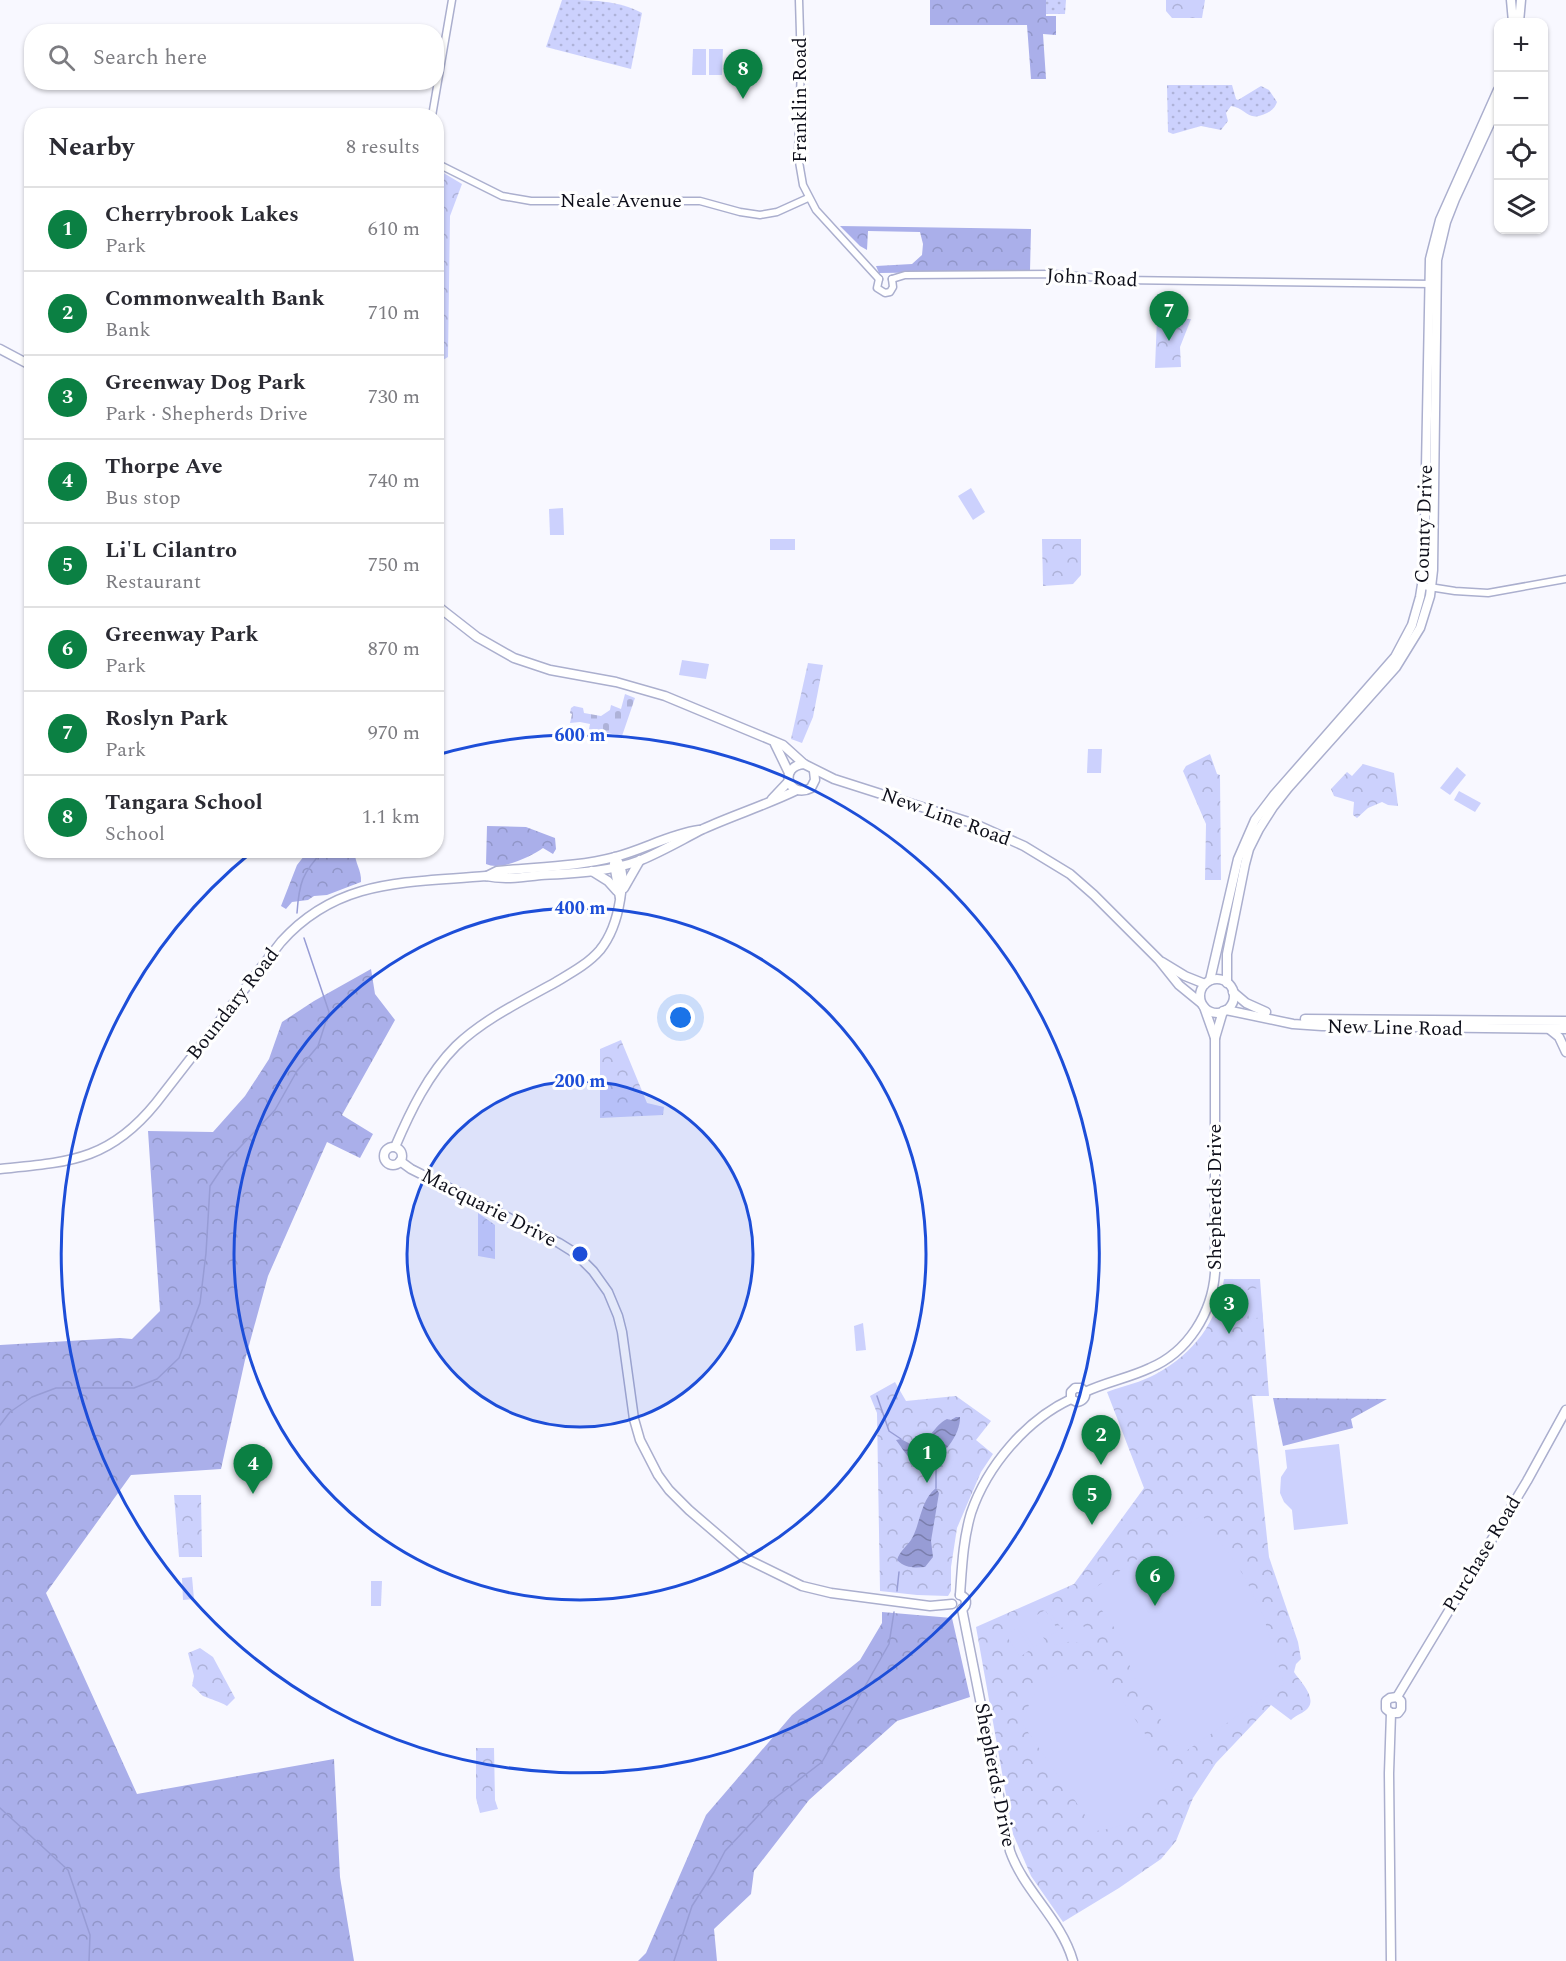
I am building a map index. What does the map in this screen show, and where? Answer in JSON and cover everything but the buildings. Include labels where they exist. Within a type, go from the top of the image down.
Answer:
[{"type":"main road","points":[[1511,0],[1513,18]]},
{"type":"main road","points":[[1519,18],[1521,0]]},
{"type":"main road","name":"County Drive","points":[[1227,983],[1227,954],[1245,864],[1249,849],[1262,823],[1288,788],[1396,667],[1420,628],[1427,586],[1432,284],[1430,259],[1440,220],[1494,99]]},
{"type":"main road","name":"County Drive","points":[[1432,284],[1446,222],[1494,115]]},
{"type":"main road","points":[[0,349],[24,362]]},
{"type":"main road","name":"County Drive","points":[[1208,982],[1238,859],[1255,820],[1274,795],[1395,657],[1412,625],[1427,586]]},
{"type":"main road","points":[[444,611],[477,637],[514,658],[550,670],[616,682],[665,696],[775,744],[783,745],[814,771],[814,784]]},
{"type":"main road","points":[[775,744],[797,790],[806,790],[814,784],[834,779]]},
{"type":"main road","points":[[789,777],[795,766],[804,764]]},
{"type":"main road","name":"New Line Road","points":[[814,771],[975,824],[1024,846],[1070,874],[1159,960],[1174,979],[1203,1005]]},
{"type":"main road","name":"Boundary Road","points":[[768,804],[789,777]]},
{"type":"main road","name":"Boundary Road","points":[[0,1169],[62,1163],[82,1158],[104,1148],[125,1134],[146,1116],[281,942],[305,918],[322,906],[362,890],[387,885],[486,876],[497,878],[592,871],[617,866],[640,860],[690,838],[702,830],[797,790]]},
{"type":"main road","name":"Boundary Road","points":[[486,876],[497,871],[575,864],[615,857],[687,832],[702,830]]},
{"type":"main road","points":[[395,1147],[401,1151],[402,1156],[400,1161],[393,1164],[385,1159],[388,1149],[395,1147],[426,1085],[448,1055],[483,1026],[594,957],[612,931],[617,918],[620,894],[615,857]]},
{"type":"main road","points":[[620,894],[640,860]]},
{"type":"main road","points":[[592,871],[604,878],[620,894]]},
{"type":"main road","name":"New Line Road","points":[[1159,960],[1185,976],[1208,982]]},
{"type":"main road","points":[[1219,979],[1227,983],[1233,992],[1233,1002],[1225,1011],[1213,1012],[1203,1005],[1200,993],[1208,982],[1219,979]]},
{"type":"main road","name":"New Line Road","points":[[1233,992],[1257,1010],[1294,1018],[1566,1021]]},
{"type":"main road","name":"Shepherds Drive","points":[[960,1595],[962,1554],[972,1512],[988,1479],[1007,1451],[1033,1423],[1071,1398],[1077,1402],[1082,1400],[1085,1392],[1148,1369],[1167,1359],[1191,1336],[1209,1304],[1215,1273],[1215,1038],[1203,1005]]},
{"type":"main road","name":"New Line Road","points":[[1225,1011],[1293,1024],[1323,1026],[1566,1029]]},
{"type":"main road","name":"Shepherds Drive","points":[[1215,1038],[1225,1011]]},
{"type":"main road","points":[[1549,1029],[1559,1037],[1566,1052]]},
{"type":"main road","name":"Macquarie Drive","points":[[400,1161],[411,1169],[559,1243],[575,1253],[593,1271],[608,1292],[618,1316],[634,1419],[648,1458],[658,1475],[679,1501],[745,1558],[802,1586],[821,1592],[930,1606],[952,1604]]},
{"type":"main road","name":"Purchase Road","points":[[1392,1961],[1389,1773],[1391,1713],[1386,1709],[1386,1701],[1397,1697],[1527,1481],[1566,1410]]},
{"type":"main road","points":[[960,1595],[966,1601],[962,1609],[955,1608],[952,1604],[953,1598],[960,1595]]},
{"type":"main road","name":"Shepherds Drive","points":[[962,1609],[1010,1851],[1019,1873],[1065,1940],[1073,1961]]},
{"type":"street","points":[[444,46],[452,0]]},
{"type":"street","name":"Franklin Road","points":[[799,0],[801,66],[798,156],[801,178],[808,198],[816,210],[879,279]]},
{"type":"street","points":[[433,108],[436,90]]},
{"type":"street","name":"Neale Avenue","points":[[444,167],[502,195],[531,201],[700,201],[760,215],[777,212],[808,198]]},
{"type":"street","name":"John Road","points":[[892,279],[905,275],[1054,274],[1122,280],[1432,284]]},
{"type":"street","points":[[884,276],[892,279],[893,287],[890,292],[885,293],[877,288],[879,279],[884,276]]},
{"type":"street","points":[[1427,586],[1488,593],[1566,579]]},
{"type":"green space","points":[[562,0],[614,3],[642,13],[631,69],[546,47]]},
{"type":"green space","points":[[930,0],[1046,0],[1046,16],[1056,16],[1056,35],[1043,34],[1046,79],[1031,79],[1027,25],[930,25]]},
{"type":"green space","points":[[1042,0],[1066,0],[1065,14],[1042,14]]},
{"type":"green space","points":[[1166,0],[1205,0],[1202,18],[1172,18],[1166,11]]},
{"type":"green space","points":[[693,49],[706,49],[706,75],[692,75]]},
{"type":"green space","points":[[709,49],[723,49],[722,75],[709,75]]},
{"type":"green space","points":[[1167,85],[1232,85],[1238,100],[1261,86],[1269,90],[1277,102],[1270,111],[1260,116],[1251,116],[1231,106],[1226,113],[1228,121],[1221,130],[1201,126],[1173,134],[1168,132]]},
{"type":"green space","points":[[444,173],[462,184],[450,216],[448,357],[444,359]]},
{"type":"green space","points":[[840,226],[1031,229],[1030,271],[879,273],[876,266],[912,264],[922,255],[923,244],[920,232],[868,231],[867,250]]},
{"type":"green space","points":[[1157,318],[1191,319],[1180,347],[1181,367],[1155,368]]},
{"type":"green space","points":[[971,488],[985,512],[973,520],[958,496]]},
{"type":"green space","points":[[563,508],[564,535],[550,535],[549,509]]},
{"type":"green space","points":[[770,539],[795,539],[795,550],[770,550]]},
{"type":"green space","points":[[1042,539],[1081,539],[1081,575],[1073,584],[1043,586]]},
{"type":"green space","points":[[682,660],[709,664],[706,679],[679,675]]},
{"type":"green space","points":[[808,663],[823,665],[813,717],[802,743],[791,739]]},
{"type":"green space","points":[[625,694],[635,698],[622,736],[589,729],[590,724],[570,723],[571,708],[574,706],[583,708],[584,713],[601,716],[610,710],[611,705],[621,709]]},
{"type":"green space","points":[[1088,749],[1102,749],[1101,773],[1087,773]]},
{"type":"green space","points":[[1210,754],[1217,774],[1220,775],[1221,880],[1205,880],[1206,824],[1183,771],[1186,766]]},
{"type":"green space","points":[[1363,764],[1394,773],[1398,806],[1382,802],[1368,808],[1357,818],[1353,815],[1354,802],[1334,796],[1331,789],[1347,772],[1352,776]]},
{"type":"green space","points":[[1457,767],[1466,775],[1450,795],[1440,788]]},
{"type":"green space","points":[[1459,791],[1481,803],[1475,812],[1454,800]]},
{"type":"green space","points":[[487,826],[526,827],[555,838],[556,849],[553,854],[543,848],[523,859],[499,866],[486,864]]},
{"type":"green space","points":[[302,858],[356,858],[361,882],[327,895],[292,902],[286,909],[281,906],[297,865]]},
{"type":"green space","points":[[371,969],[375,994],[395,1020],[342,1115],[373,1134],[360,1158],[327,1142],[268,1276],[245,1360],[221,1469],[131,1475],[46,1593],[137,1794],[334,1759],[340,1877],[354,1961],[0,1961],[0,1345],[132,1339],[160,1311],[148,1131],[213,1132],[245,1096],[269,1059],[282,1022]]},
{"type":"green space","points":[[621,1040],[647,1103],[664,1107],[663,1115],[600,1118],[600,1049]]},
{"type":"green space","points":[[478,1213],[495,1225],[495,1259],[478,1256]]},
{"type":"green space","points":[[1224,1279],[1260,1279],[1269,1396],[1252,1396],[1269,1557],[1298,1642],[1301,1659],[1296,1664],[1294,1672],[1309,1694],[1310,1704],[1306,1710],[1291,1720],[1271,1705],[1216,1763],[1193,1798],[1176,1841],[1161,1859],[1063,1922],[1031,1876],[1013,1834],[976,1627],[1074,1584],[1144,1488],[1107,1392],[1156,1374],[1182,1356],[1202,1335],[1209,1323],[1221,1295]]},
{"type":"green space","points":[[1258,1288],[1263,1317],[1249,1319],[1244,1291]]},
{"type":"green space","points":[[863,1323],[866,1350],[856,1351],[854,1326]]},
{"type":"green space","points":[[895,1382],[906,1401],[956,1396],[991,1421],[976,1440],[993,1454],[981,1472],[957,1528],[951,1567],[951,1591],[948,1596],[880,1591],[877,1413],[870,1396]]},
{"type":"green space","points":[[1273,1398],[1387,1399],[1351,1419],[1353,1428],[1283,1446]]},
{"type":"green space","points":[[1339,1444],[1348,1524],[1294,1530],[1292,1510],[1284,1502],[1280,1493],[1281,1477],[1287,1468],[1285,1450]]},
{"type":"green space","points":[[174,1495],[201,1495],[202,1557],[179,1557]]},
{"type":"green space","points":[[1202,1515],[1244,1576],[1263,1615],[1284,1684],[1186,1751],[1180,1750],[1132,1674],[1123,1640],[1089,1592]]},
{"type":"green space","points":[[192,1577],[194,1599],[183,1600],[182,1578]]},
{"type":"green space","points":[[371,1581],[382,1581],[381,1606],[371,1606]]},
{"type":"green space","points":[[1058,1601],[1072,1621],[1061,1628],[1047,1608]]},
{"type":"green space","points":[[1045,1610],[1058,1630],[1047,1638],[1034,1617]]},
{"type":"green space","points":[[882,1612],[952,1618],[970,1697],[897,1721],[809,1800],[754,1871],[751,1894],[714,1929],[717,1961],[638,1961],[646,1953],[706,1815],[792,1715],[860,1660],[882,1623]]},
{"type":"green space","points":[[1030,1618],[1045,1640],[1034,1647],[1020,1626]]},
{"type":"green space","points":[[1075,1625],[1083,1626],[1094,1636],[1094,1646],[1091,1648],[1073,1641],[1053,1645],[1052,1642]]},
{"type":"green space","points":[[1017,1628],[1031,1649],[1020,1657],[1006,1635]]},
{"type":"green space","points":[[200,1648],[213,1657],[235,1698],[227,1706],[203,1696],[192,1686],[194,1676],[188,1653]]},
{"type":"green space","points":[[1076,1669],[1104,1674],[1174,1776],[1152,1807],[1133,1820],[1110,1829],[1096,1831],[1023,1725],[1029,1704],[1040,1688],[1055,1676]]},
{"type":"green space","points":[[476,1748],[494,1748],[495,1800],[498,1809],[480,1813],[476,1798]]},
{"type":"water","points":[[960,1417],[959,1425],[951,1442],[938,1456],[929,1460],[912,1459],[896,1440],[901,1439],[914,1446],[928,1438],[942,1422]]},
{"type":"water","points":[[936,1488],[939,1493],[931,1541],[933,1557],[925,1567],[906,1566],[897,1560],[911,1540],[927,1499]]},
{"type":"waterway","points":[[297,913],[303,879],[317,858]]},
{"type":"waterway","points":[[0,1425],[10,1412],[32,1397],[56,1388],[134,1388],[157,1379],[179,1358],[200,1303],[210,1186],[226,1162],[275,1110],[297,1071],[318,1046],[329,1012],[304,938]]},
{"type":"waterway","points":[[877,1396],[889,1431],[901,1439]]},
{"type":"waterway","points":[[936,1457],[936,1488]]},
{"type":"waterway","points":[[897,1591],[899,1572]]},
{"type":"waterway","points":[[674,1961],[692,1906],[725,1851],[775,1798],[822,1762],[889,1644],[894,1612]]},
{"type":"waterway","points":[[0,1808],[68,1870],[90,1935],[89,1961]]},
{"type":"place","name":"Tangara School","points":[[743,99]]},
{"type":"place","name":"Roslyn Park","points":[[1169,341]]},
{"type":"place","name":"Greenway Dog Park","points":[[1229,1334]]},
{"type":"place","name":"Commonwealth Bank","points":[[1101,1465]]},
{"type":"place","name":"Cherrybrook Lakes","points":[[927,1483]]},
{"type":"place","name":"Thorpe Ave","points":[[253,1494]]},
{"type":"place","name":"Li'L Cilantro","points":[[1092,1525]]},
{"type":"place","name":"Greenway Park","points":[[1155,1606]]}]
